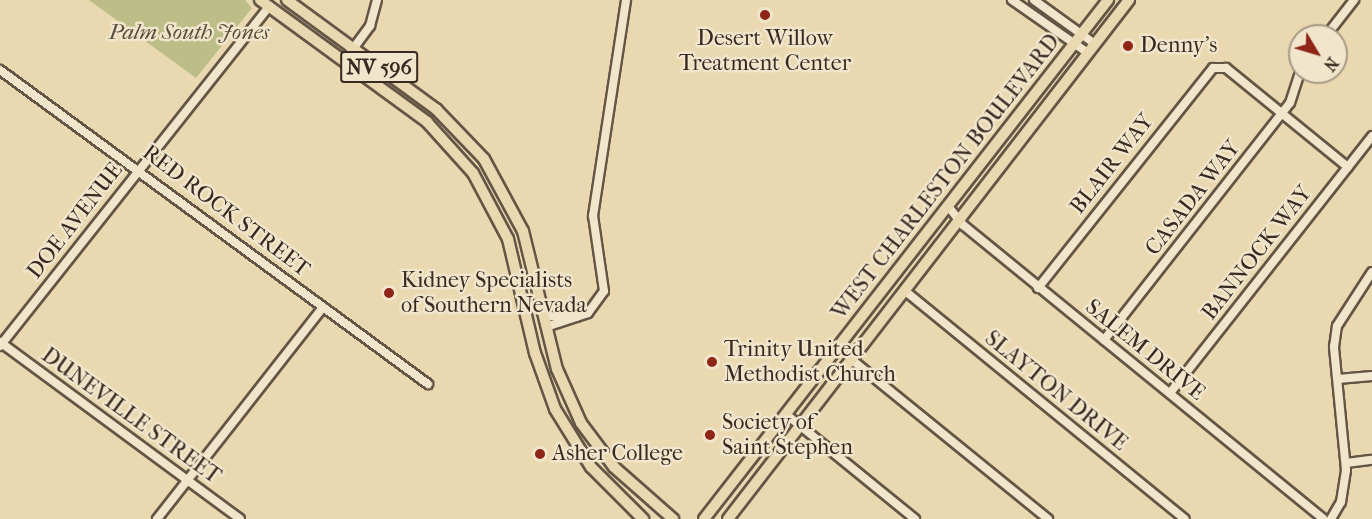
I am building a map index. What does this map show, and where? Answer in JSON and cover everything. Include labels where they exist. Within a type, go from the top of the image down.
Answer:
[{"type":"main road","name":"NV 596","points":[[287,0],[354,48],[467,138],[513,207],[549,341],[571,404],[600,451],[674,519]]},
{"type":"main road","name":"WEST CHARLESTON BOULEVARD","points":[[704,519],[788,415],[1108,0]]},
{"type":"main road","name":"WEST CHARLESTON BOULEVARD","points":[[728,519],[1129,0]]},
{"type":"main road","name":"NV 596","points":[[264,3],[344,62],[454,149],[504,227],[543,380],[566,431],[605,484],[643,519]]},
{"type":"main road","points":[[454,149],[467,138]]},
{"type":"main road","points":[[526,309],[545,322]]},
{"type":"main road","points":[[529,326],[549,341]]},
{"type":"main road","points":[[836,379],[849,348],[848,336]]},
{"type":"street","points":[[344,62],[370,26],[377,0]]},
{"type":"street","points":[[545,322],[576,317],[596,307],[604,291],[593,216],[626,0]]},
{"type":"street","points":[[1012,0],[1078,38]]},
{"type":"street","points":[[1034,0],[1091,49]]},
{"type":"street","points":[[1335,24],[1354,0]]},
{"type":"street","name":"DOE AVENUE","points":[[1,344],[264,3]]},
{"type":"street","name":"BLAIR WAY","points":[[1038,288],[1217,66],[1282,113]]},
{"type":"street","name":"RED ROCK STREET","points":[[0,70],[138,168],[428,384]]},
{"type":"street","name":"CASADA WAY","points":[[1104,340],[1282,113],[1295,84]]},
{"type":"street","points":[[1282,113],[1348,166]]},
{"type":"street","name":"BANNOCK WAY","points":[[1170,393],[1372,135]]},
{"type":"street","name":"SALEM DRIVE","points":[[948,206],[958,221],[1038,288],[1323,519]]},
{"type":"street","points":[[1331,519],[1344,492],[1346,463],[1338,379],[1337,326],[1372,272]]},
{"type":"street","name":"SLAYTON DRIVE","points":[[904,290],[1185,519]]},
{"type":"street","points":[[156,519],[323,307]]},
{"type":"street","name":"DUNEVILLE STREET","points":[[1,344],[240,519]]},
{"type":"street","points":[[851,359],[1048,519]]},
{"type":"street","points":[[1338,379],[1372,375]]},
{"type":"street","points":[[788,415],[915,519]]},
{"type":"street","points":[[1346,463],[1372,460]]},
{"type":"green space","name":"Palm South Jones","points":[[89,0],[245,0],[252,8],[196,78]]},
{"type":"place","name":"Desert Willow Treatment Center","points":[[765,15]]},
{"type":"place","name":"Denny's","points":[[1128,46]]},
{"type":"place","name":"Kidney Specialists of Southern Nevada","points":[[389,293]]},
{"type":"place","name":"Trinity United Methodist Church","points":[[712,362]]},
{"type":"place","name":"Society of Saint Stephen","points":[[710,435]]},
{"type":"place","name":"Asher College","points":[[540,454]]}]
